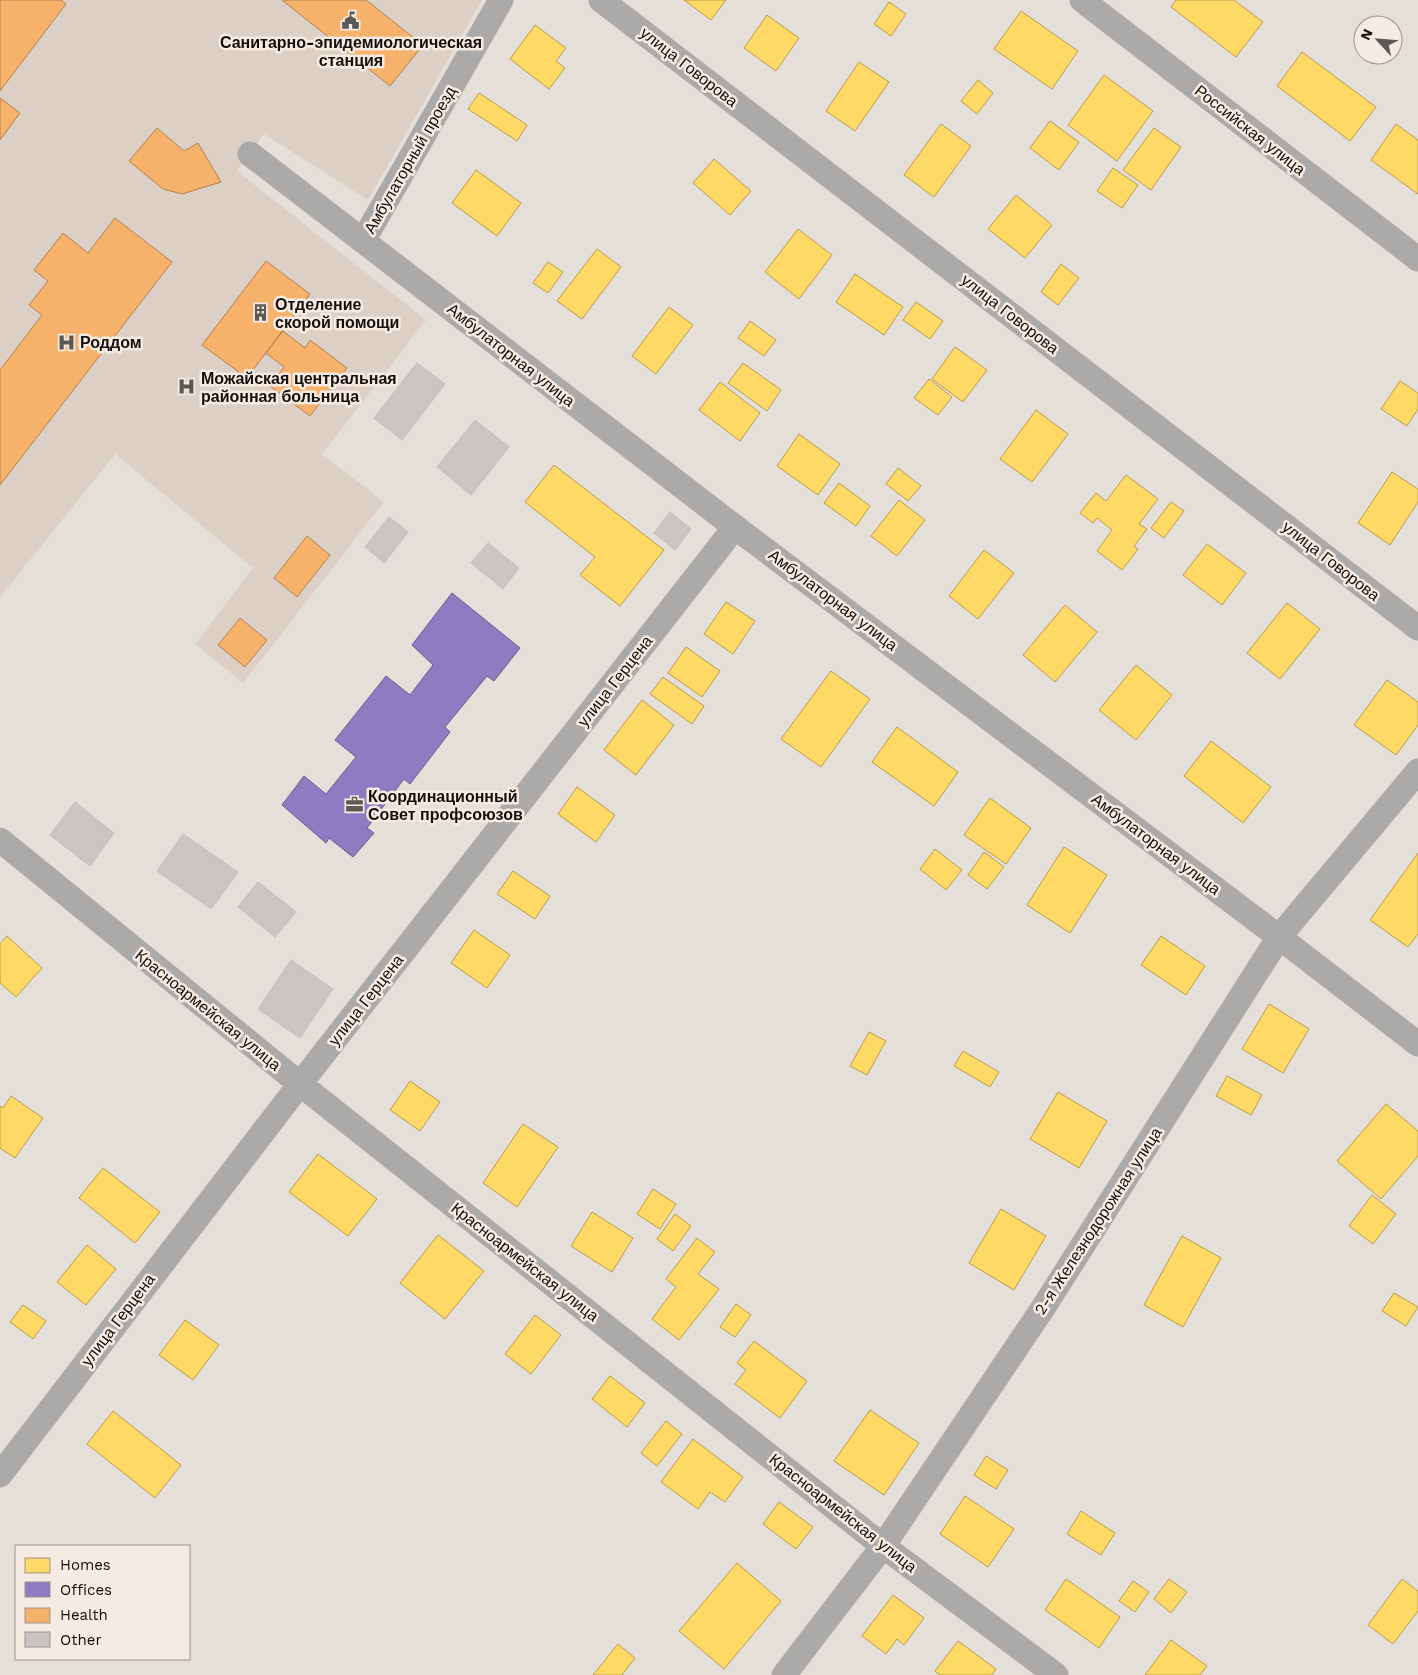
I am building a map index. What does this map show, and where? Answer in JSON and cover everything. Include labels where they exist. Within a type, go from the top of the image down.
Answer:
[{"type":"street","name":"Амбулаторный проезд","points":[[363,241],[501,0]]},
{"type":"street","name":"улица Говорова","points":[[601,0],[1418,628]]},
{"type":"street","name":"Российская улица","points":[[1082,0],[1418,259]]},
{"type":"street","name":"Амбулаторная улица","points":[[250,154],[736,527],[1418,1044]]},
{"type":"street","name":"улица Герцена","points":[[0,1475],[300,1084],[736,527]]},
{"type":"street","name":"2-я Железнодорожная улица","points":[[784,1675],[883,1546],[1043,1308],[1279,937],[1418,771]]},
{"type":"street","name":"Красноармейская улица","points":[[0,840],[300,1084],[883,1546],[1056,1675]]},
{"type":"shaded area","name":"Можайская центральная районная больница","points":[[0,0],[482,0],[368,200],[264,134],[237,171],[426,320],[322,454],[384,502],[243,683],[195,644],[253,568],[115,454],[0,597]]},
{"type":"building: Homes","points":[[684,0],[726,0],[711,20]]},
{"type":"building: Homes","points":[[1176,0],[1234,0],[1263,22],[1236,57],[1171,7]]},
{"type":"building: Homes","points":[[889,2],[906,14],[891,36],[874,24]]},
{"type":"building: Homes","points":[[1021,11],[1078,51],[1052,89],[994,49]]},
{"type":"building: Homes","points":[[767,15],[799,38],[776,71],[744,48]]},
{"type":"building: Homes","points":[[535,25],[566,48],[556,61],[565,68],[549,89],[510,59]]},
{"type":"building: Homes","points":[[1302,52],[1376,107],[1350,141],[1277,86]]},
{"type":"building: Homes","points":[[859,62],[889,82],[855,131],[826,111]]},
{"type":"building: Homes","points":[[1104,75],[1153,111],[1117,161],[1068,125]]},
{"type":"building: Homes","points":[[978,80],[993,93],[977,114],[961,101]]},
{"type":"building: Homes","points":[[479,93],[527,125],[517,141],[468,109]]},
{"type":"building: Homes","points":[[1050,121],[1079,142],[1059,170],[1030,148]]},
{"type":"building: Homes","points":[[941,124],[971,146],[934,197],[904,175]]},
{"type":"building: Homes","points":[[1396,124],[1418,140],[1418,194],[1371,160]]},
{"type":"building: Homes","points":[[1154,128],[1181,147],[1151,190],[1123,170]]},
{"type":"building: Homes","points":[[714,159],[751,191],[730,215],[693,183]]},
{"type":"building: Homes","points":[[1113,168],[1138,185],[1122,208],[1097,191]]},
{"type":"building: Homes","points":[[476,170],[521,203],[497,236],[452,203]]},
{"type":"building: Homes","points":[[1016,195],[1052,225],[1025,258],[988,229]]},
{"type":"building: Homes","points":[[798,229],[832,255],[799,299],[765,272]]},
{"type":"building: Homes","points":[[597,249],[621,267],[582,319],[557,301]]},
{"type":"building: Homes","points":[[548,262],[563,272],[548,293],[533,283]]},
{"type":"building: Homes","points":[[1061,264],[1079,278],[1058,305],[1041,292]]},
{"type":"building: Homes","points":[[855,274],[903,307],[884,335],[836,302]]},
{"type":"building: Homes","points":[[916,302],[943,321],[930,339],[903,320]]},
{"type":"building: Homes","points":[[669,307],[693,325],[656,374],[632,356]]},
{"type":"building: Homes","points":[[750,321],[776,340],[764,356],[738,338]]},
{"type":"building: Homes","points":[[955,347],[987,370],[963,402],[932,379]]},
{"type":"building: Homes","points":[[743,363],[781,390],[767,411],[728,383]]},
{"type":"building: Homes","points":[[929,379],[952,397],[938,415],[914,398]]},
{"type":"building: Homes","points":[[1400,381],[1418,393],[1418,409],[1407,426],[1381,409]]},
{"type":"building: Homes","points":[[720,382],[760,413],[740,441],[699,410]]},
{"type":"building: Homes","points":[[1036,410],[1068,434],[1032,482],[1000,459]]},
{"type":"building: Homes","points":[[799,434],[840,464],[818,495],[777,466]]},
{"type":"building: Homes","points":[[554,465],[664,550],[620,606],[580,575],[595,557],[525,502]]},
{"type":"building: Homes","points":[[898,468],[921,486],[908,501],[886,484]]},
{"type":"building: Homes","points":[[1392,472],[1418,489],[1418,502],[1390,545],[1358,523]]},
{"type":"building: Homes","points":[[1126,475],[1158,499],[1139,524],[1147,529],[1134,546],[1138,549],[1122,570],[1097,551],[1112,530],[1097,518],[1093,523],[1080,513],[1096,493],[1106,501]]},
{"type":"building: Homes","points":[[839,483],[870,506],[856,526],[824,503]]},
{"type":"building: Homes","points":[[899,500],[925,520],[897,556],[871,536]]},
{"type":"building: Homes","points":[[1171,502],[1184,511],[1164,538],[1151,528]]},
{"type":"building: Homes","points":[[1207,544],[1246,573],[1222,605],[1183,575]]},
{"type":"building: Homes","points":[[984,550],[1014,573],[978,619],[949,596]]},
{"type":"building: Homes","points":[[726,602],[755,621],[733,654],[704,634]]},
{"type":"building: Homes","points":[[1287,603],[1320,629],[1280,679],[1247,653]]},
{"type":"building: Homes","points":[[1065,605],[1097,632],[1055,682],[1023,655]]},
{"type":"building: Homes","points":[[686,647],[720,671],[702,697],[668,673]]},
{"type":"building: Homes","points":[[1136,665],[1172,695],[1136,740],[1099,710]]},
{"type":"building: Homes","points":[[831,671],[870,699],[821,767],[781,739]]},
{"type":"building: Homes","points":[[663,677],[704,706],[692,724],[650,694]]},
{"type":"building: Homes","points":[[1387,680],[1418,702],[1418,725],[1396,755],[1354,725]]},
{"type":"building: Homes","points":[[642,700],[674,725],[636,775],[604,750]]},
{"type":"building: Homes","points":[[897,727],[958,772],[934,806],[872,762]]},
{"type":"building: Homes","points":[[1211,741],[1271,787],[1243,823],[1184,776]]},
{"type":"building: Homes","points":[[577,787],[615,815],[596,842],[558,814]]},
{"type":"building: Homes","points":[[990,798],[1031,828],[1006,864],[964,835]]},
{"type":"building: Homes","points":[[1064,847],[1107,875],[1070,933],[1027,905]]},
{"type":"building: Homes","points":[[935,849],[962,870],[946,890],[920,869]]},
{"type":"building: Homes","points":[[984,852],[1004,867],[987,889],[968,875]]},
{"type":"building: Homes","points":[[1418,853],[1418,934],[1408,947],[1370,920]]},
{"type":"building: Homes","points":[[513,871],[550,896],[535,919],[497,894]]},
{"type":"building: Homes","points":[[474,930],[510,955],[487,988],[451,963]]},
{"type":"building: Homes","points":[[7,936],[42,968],[16,997],[0,983],[0,944]]},
{"type":"building: Homes","points":[[1161,936],[1205,966],[1186,995],[1141,965]]},
{"type":"building: Homes","points":[[1269,1004],[1309,1029],[1283,1073],[1242,1049]]},
{"type":"building: Homes","points":[[869,1032],[886,1041],[867,1075],[850,1066]]},
{"type":"building: Homes","points":[[963,1051],[999,1072],[990,1087],[954,1066]]},
{"type":"building: Homes","points":[[1227,1076],[1262,1095],[1251,1115],[1216,1096]]},
{"type":"building: Homes","points":[[410,1081],[440,1102],[420,1131],[390,1110]]},
{"type":"building: Homes","points":[[1058,1092],[1107,1121],[1079,1168],[1030,1139]]},
{"type":"building: Homes","points":[[11,1096],[43,1118],[15,1158],[0,1148],[0,1106],[3,1108]]},
{"type":"building: Homes","points":[[1386,1104],[1418,1131],[1418,1156],[1381,1199],[1337,1161]]},
{"type":"building: Homes","points":[[523,1124],[558,1147],[517,1207],[483,1183]]},
{"type":"building: Homes","points":[[318,1154],[377,1199],[348,1236],[289,1192]]},
{"type":"building: Homes","points":[[103,1168],[160,1212],[135,1243],[79,1198]]},
{"type":"building: Homes","points":[[653,1189],[676,1204],[660,1229],[637,1214]]},
{"type":"building: Homes","points":[[1372,1195],[1396,1214],[1373,1244],[1349,1226]]},
{"type":"building: Homes","points":[[1001,1209],[1046,1236],[1014,1290],[969,1263]]},
{"type":"building: Homes","points":[[592,1212],[633,1238],[612,1272],[571,1246]]},
{"type":"building: Homes","points":[[675,1214],[691,1226],[673,1251],[657,1239]]},
{"type":"building: Homes","points":[[438,1235],[484,1271],[445,1319],[400,1283]]},
{"type":"building: Homes","points":[[1182,1236],[1221,1258],[1183,1327],[1144,1305]]},
{"type":"building: Homes","points":[[697,1238],[715,1252],[698,1274],[719,1289],[679,1340],[652,1319],[676,1287],[666,1279]]},
{"type":"building: Homes","points":[[87,1245],[116,1269],[86,1305],[57,1282]]},
{"type":"building: Homes","points":[[1394,1293],[1418,1307],[1406,1326],[1382,1311]]},
{"type":"building: Homes","points":[[736,1304],[751,1315],[735,1337],[720,1327]]},
{"type":"building: Homes","points":[[23,1305],[46,1321],[33,1339],[10,1322]]},
{"type":"building: Homes","points":[[535,1315],[561,1335],[531,1374],[505,1354]]},
{"type":"building: Homes","points":[[185,1320],[219,1345],[193,1380],[159,1355]]},
{"type":"building: Homes","points":[[754,1341],[807,1381],[780,1418],[735,1384],[746,1370],[737,1363]]},
{"type":"building: Homes","points":[[610,1376],[645,1403],[627,1427],[592,1399]]},
{"type":"building: Homes","points":[[870,1410],[919,1443],[884,1495],[834,1461]]},
{"type":"building: Homes","points":[[113,1411],[181,1465],[155,1498],[87,1444]]},
{"type":"building: Homes","points":[[666,1421],[682,1434],[657,1466],[641,1453]]},
{"type":"building: Homes","points":[[693,1439],[743,1477],[725,1502],[710,1492],[698,1509],[661,1482]]},
{"type":"building: Homes","points":[[986,1456],[1008,1470],[996,1489],[974,1475]]},
{"type":"building: Homes","points":[[965,1496],[1014,1529],[988,1567],[940,1534]]},
{"type":"building: Homes","points":[[779,1502],[813,1527],[796,1549],[763,1524]]},
{"type":"building: Homes","points":[[1081,1511],[1115,1533],[1101,1555],[1067,1534]]},
{"type":"building: Homes","points":[[737,1563],[781,1601],[724,1669],[679,1631]]},
{"type":"building: Homes","points":[[1066,1579],[1120,1617],[1099,1648],[1045,1610]]},
{"type":"building: Homes","points":[[1169,1579],[1187,1592],[1171,1613],[1154,1599]]},
{"type":"building: Homes","points":[[1402,1579],[1418,1591],[1418,1611],[1393,1644],[1368,1625]]},
{"type":"building: Homes","points":[[1133,1581],[1149,1592],[1135,1612],[1119,1601]]},
{"type":"building: Homes","points":[[893,1595],[924,1618],[904,1645],[897,1639],[886,1654],[862,1636]]},
{"type":"building: Homes","points":[[1171,1640],[1207,1666],[1200,1675],[1145,1675]]},
{"type":"building: Homes","points":[[958,1641],[996,1669],[992,1675],[940,1675],[935,1671]]},
{"type":"building: Homes","points":[[618,1644],[635,1658],[622,1675],[593,1675]]},
{"type":"building: Offices","points":[[452,593],[520,648],[494,681],[487,676],[445,727],[450,732],[410,784],[404,779],[367,828],[374,833],[353,857],[329,838],[326,843],[282,805],[304,776],[326,794],[356,757],[335,740],[386,676],[410,695],[433,665],[412,645]]},
{"type":"building: Health","points":[[0,0],[61,0],[66,4],[0,91]]},
{"type":"building: Health","points":[[282,0],[366,0],[423,45],[390,86]]},
{"type":"building: Health","points":[[0,98],[20,113],[0,140]]},
{"type":"building: Health","points":[[157,128],[184,151],[198,143],[221,182],[182,194],[163,189],[129,161]]},
{"type":"building: Health","name":"Роддом","points":[[115,218],[172,262],[0,485],[0,370],[42,315],[29,305],[48,281],[34,270],[63,233],[88,253]]},
{"type":"building: Health","name":"Отделение скорой помощи","points":[[266,261],[310,294],[247,378],[202,345]]},
{"type":"building: Health","points":[[283,331],[305,348],[310,340],[347,368],[310,416],[270,386],[284,367],[266,353]]},
{"type":"building: Health","points":[[307,536],[330,555],[297,597],[274,578]]},
{"type":"building: Health","points":[[240,618],[267,640],[245,667],[218,645]]},
{"type":"building: Other","points":[[417,363],[445,384],[402,440],[374,418]]},
{"type":"building: Other","points":[[475,420],[509,447],[471,495],[437,467]]},
{"type":"building: Other","points":[[670,512],[691,529],[675,550],[654,533]]},
{"type":"building: Other","points":[[389,517],[408,532],[384,563],[365,547]]},
{"type":"building: Other","points":[[488,543],[519,568],[503,589],[471,563]]},
{"type":"building: Other","points":[[75,802],[114,833],[90,866],[50,835]]},
{"type":"building: Other","points":[[183,834],[238,872],[211,909],[157,871]]},
{"type":"building: Other","points":[[258,882],[296,912],[275,937],[238,907]]},
{"type":"building: Other","points":[[291,960],[333,989],[300,1038],[258,1009]]},
{"type":"place","name":"Санитарно-эпидемиологическая станция","points":[[351,21]]},
{"type":"place","name":"Отделение скорой помощи","points":[[261,313]]},
{"type":"place","name":"Роддом","points":[[66,342]]},
{"type":"place","name":"Можайская центральная районная больница","points":[[187,387]]},
{"type":"place","name":"Координационный Совет профсоюзов","points":[[354,805]]}]
